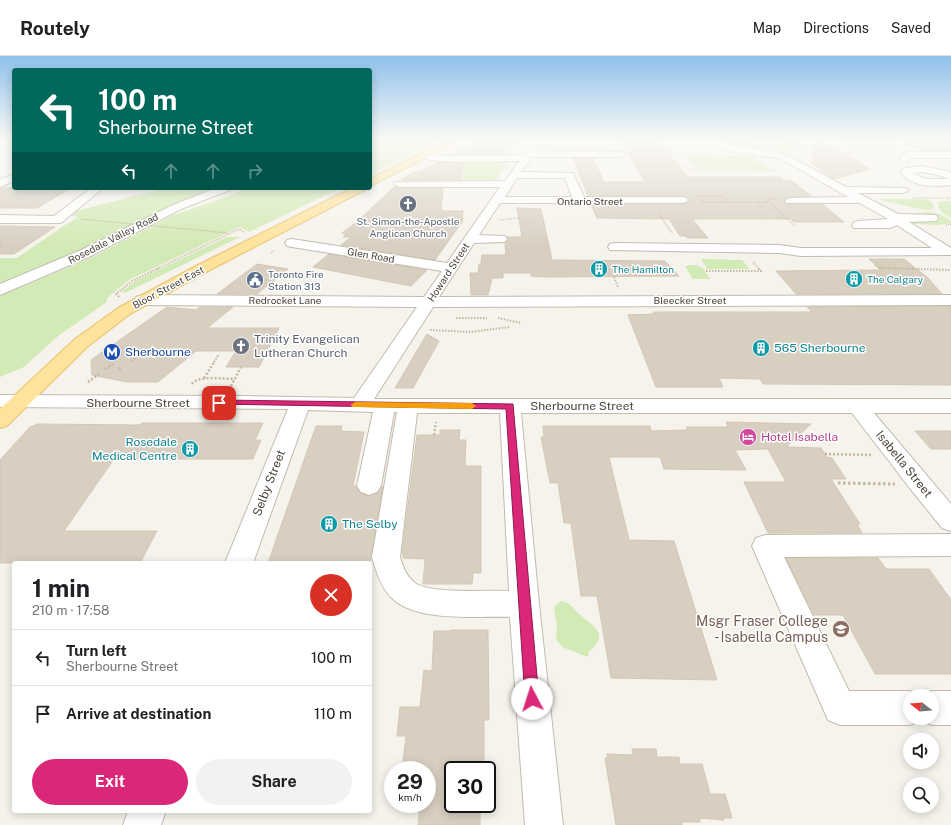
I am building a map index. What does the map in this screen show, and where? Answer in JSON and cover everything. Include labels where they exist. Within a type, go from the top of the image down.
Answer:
[{"type":"main road","points":[[372,182],[384,176]]},
{"type":"main road","name":"Bloor Street East","points":[[0,421],[96,330],[142,300],[357,190]]},
{"type":"street","name":"Howard Street","points":[[360,405],[450,268],[514,176]]},
{"type":"street","points":[[399,184],[511,180],[559,176]]},
{"type":"street","points":[[569,176],[580,201]]},
{"type":"street","points":[[820,176],[881,209],[950,256]]},
{"type":"street","points":[[911,176],[923,180],[951,182]]},
{"type":"street","points":[[0,184],[12,178]]},
{"type":"street","points":[[0,220],[58,220],[96,190]]},
{"type":"street","name":"Rosedale Valley Road","points":[[0,290],[86,253],[177,207],[221,190]]},
{"type":"street","points":[[846,190],[902,190]]},
{"type":"street","name":"Ontario Street","points":[[497,200],[682,200]]},
{"type":"street","points":[[786,200],[862,200]]},
{"type":"street","points":[[895,218],[932,218]]},
{"type":"street","points":[[858,226],[890,224],[894,222],[895,218]]},
{"type":"street","points":[[470,239],[500,239]]},
{"type":"street","name":"Glen Road","points":[[292,243],[450,268]]},
{"type":"street","points":[[615,247],[778,249],[801,252],[950,256]]},
{"type":"street","points":[[801,252],[816,257],[855,265]]},
{"type":"street","points":[[908,261],[950,256]]},
{"type":"street","name":"Redrocket Lane","points":[[142,300],[428,302]]},
{"type":"street","name":"Bleecker Street","points":[[428,302],[951,300]]},
{"type":"street","name":"Sherbourne Street","points":[[0,401],[396,406],[951,406]]},
{"type":"street","name":"Selby Street","points":[[240,561],[300,404]]},
{"type":"street","points":[[369,486],[396,406]]},
{"type":"street","points":[[396,406],[386,557],[389,571],[399,587],[416,599],[433,603],[524,604]]},
{"type":"street","points":[[510,406],[524,604],[544,825]]},
{"type":"street","name":"Isabella Street","points":[[858,406],[920,485],[951,521]]},
{"type":"street","points":[[903,708],[840,708],[766,546],[951,545]]},
{"type":"street","points":[[939,708],[951,708]]},
{"type":"street","points":[[142,825],[146,813]]},
{"type":"path","points":[[697,196],[723,196],[728,202]]},
{"type":"path","points":[[769,202],[767,200],[786,200]]},
{"type":"path","points":[[701,202],[769,202],[795,226]]},
{"type":"path","points":[[756,202],[763,208]]},
{"type":"path","points":[[659,210],[661,217],[672,235]]},
{"type":"path","points":[[496,221],[518,218]]},
{"type":"path","points":[[81,219],[228,233]]},
{"type":"path","points":[[120,297],[116,294],[132,281],[233,232]]},
{"type":"path","points":[[423,329],[470,332],[510,327]]},
{"type":"path","points":[[110,357],[118,352]]},
{"type":"path","points":[[204,378],[220,354]]},
{"type":"path","points":[[131,361],[139,356]]},
{"type":"path","points":[[105,369],[113,364]]},
{"type":"path","points":[[232,386],[241,367]]},
{"type":"path","points":[[88,382],[99,374]]},
{"type":"path","points":[[192,384],[194,381],[204,378],[235,379]]},
{"type":"path","points":[[434,435],[436,422]]},
{"type":"path","points":[[825,454],[875,456]]},
{"type":"path","points":[[838,483],[896,484]]},
{"type":"green space","points":[[463,176],[499,176],[495,181],[463,181]]},
{"type":"green space","points":[[158,190],[214,190],[164,209],[104,241],[0,286],[0,258],[17,258],[79,217],[69,215],[72,212]]},
{"type":"green space","points":[[242,190],[337,190],[249,232],[240,227],[129,280],[107,298],[107,302],[58,336],[24,367],[0,377],[0,296],[93,257],[171,216]]},
{"type":"green space","points":[[925,199],[932,202],[934,209],[926,210],[879,200]]},
{"type":"green space","points":[[951,201],[951,218],[942,212],[939,208],[938,202]]},
{"type":"green space","points":[[931,212],[940,214],[951,221],[951,223],[937,225],[913,224],[901,214]]},
{"type":"green space","points":[[227,237],[240,237],[125,293],[121,292],[135,281]]},
{"type":"green space","points":[[701,259],[742,260],[750,269],[707,269]]},
{"type":"green space","points":[[698,265],[699,267],[702,267],[710,279],[693,279],[685,266]]},
{"type":"green space","points":[[561,601],[570,604],[598,631],[598,640],[589,651],[588,657],[562,647],[556,639],[557,628],[554,607]]},
{"type":"building","points":[[408,176],[461,176],[461,180],[401,180]]},
{"type":"building","points":[[580,176],[601,176],[604,182],[645,182],[641,176],[780,177],[785,181],[792,181],[811,196],[787,198],[784,201],[786,204],[822,204],[844,222],[794,222],[791,219],[692,219],[708,238],[687,238],[686,236],[680,236],[669,219],[597,218],[591,204],[682,204],[687,203],[690,200],[687,197],[588,196]]},
{"type":"building","points":[[830,176],[845,176],[834,179]]},
{"type":"building","points":[[395,186],[399,188],[443,188],[441,211],[463,211],[462,222],[435,260],[341,245],[351,237],[343,237],[346,234],[342,233],[358,221]]},
{"type":"building","points":[[0,188],[12,188],[12,190],[68,190],[37,208],[0,208]]},
{"type":"building","points":[[517,208],[541,209],[552,260],[665,261],[679,276],[545,277],[531,276],[531,273],[503,273],[503,278],[492,278],[488,295],[471,295],[470,273],[478,273],[482,255],[506,255],[505,244],[508,240],[507,237],[522,237]]},
{"type":"building","points":[[0,226],[55,227],[14,254],[0,254]]},
{"type":"building","points":[[329,254],[427,270],[411,286],[313,267]]},
{"type":"building","name":"The Calgary","points":[[869,259],[904,259],[928,278],[942,294],[796,294],[776,271],[881,270]]},
{"type":"building","name":"Toronto Fire Station 313","points":[[257,264],[288,269],[257,294],[217,294]]},
{"type":"building","points":[[951,306],[951,385],[763,384],[760,379],[719,378],[723,387],[656,387],[628,315],[654,314],[653,312],[812,312],[807,307]]},
{"type":"building","points":[[167,307],[196,310],[200,307],[233,307],[207,328],[279,328],[259,367],[226,367],[236,351],[196,351],[158,382],[127,382],[92,375],[91,360]]},
{"type":"building","points":[[427,334],[439,341],[413,388],[395,388]]},
{"type":"building","points":[[726,422],[811,424],[786,447],[821,448],[827,457],[832,458],[846,479],[831,479],[860,524],[857,524],[862,533],[768,533],[744,482],[786,482],[768,449],[735,450],[746,470],[664,469],[660,457],[609,457],[629,540],[674,541],[717,680],[611,678],[597,596],[581,596],[571,523],[564,523],[558,483],[550,483],[541,437],[544,437],[543,426],[650,426],[651,431],[688,430],[686,427],[728,427]]},
{"type":"building","points":[[142,423],[263,423],[255,440],[261,440],[253,459],[114,459],[64,531],[157,531],[141,561],[12,561],[12,563],[0,563],[0,460],[30,427],[38,424],[140,425]]},
{"type":"building","name":"The Selby","points":[[316,426],[342,426],[341,431],[364,432],[353,486],[356,486],[360,493],[368,496],[378,493],[383,486],[370,561],[269,561]]},
{"type":"building","points":[[440,430],[460,430],[459,440],[466,440],[465,466],[481,466],[481,573],[473,573],[472,584],[423,584],[425,559],[403,558],[402,553],[417,435],[440,435]]},
{"type":"building","points":[[915,431],[951,431],[951,449],[931,449]]},
{"type":"building","points":[[786,558],[878,558],[886,569],[929,569],[951,600],[951,674],[875,674],[843,615],[814,615]]},
{"type":"building","points":[[488,630],[489,720],[484,720],[484,761],[444,761],[444,813],[480,813],[480,825],[418,825],[419,813],[436,813],[436,761],[403,761],[406,736],[397,736],[400,707],[420,707],[424,670],[432,671],[434,631]]},
{"type":"building","points":[[632,749],[656,749],[657,757],[679,757],[680,764],[702,764],[710,794],[725,794],[732,818],[723,818],[724,820],[700,818],[700,822],[682,822],[682,825],[616,825],[605,758],[608,758],[607,754],[633,755]]},
{"type":"slow traffic","points":[[355,405],[472,406]]},
{"type":"place","name":"St. Simon-the-Apostle Anglican Church","points":[[408,204]]},
{"type":"place","name":"The Hamilton","points":[[599,269]]},
{"type":"place","name":"The Calgary","points":[[854,279]]},
{"type":"place","name":"Toronto Fire Station 313","points":[[255,280]]},
{"type":"place","name":"Trinity Evangelican Lutheran Church","points":[[241,346]]},
{"type":"place","name":"565 Sherbourne","points":[[761,348]]},
{"type":"place","name":"Sherbourne","points":[[112,352]]},
{"type":"place","name":"Hotel Isabella","points":[[748,437]]},
{"type":"place","name":"Rosedale Medical Centre","points":[[190,449]]},
{"type":"place","name":"The Selby","points":[[329,524]]},
{"type":"place","name":"Msgr Fraser College - Isabella Campus","points":[[841,629]]},
{"type":"route","points":[[219,403],[247,402],[408,406],[510,406],[532,699]]}]
